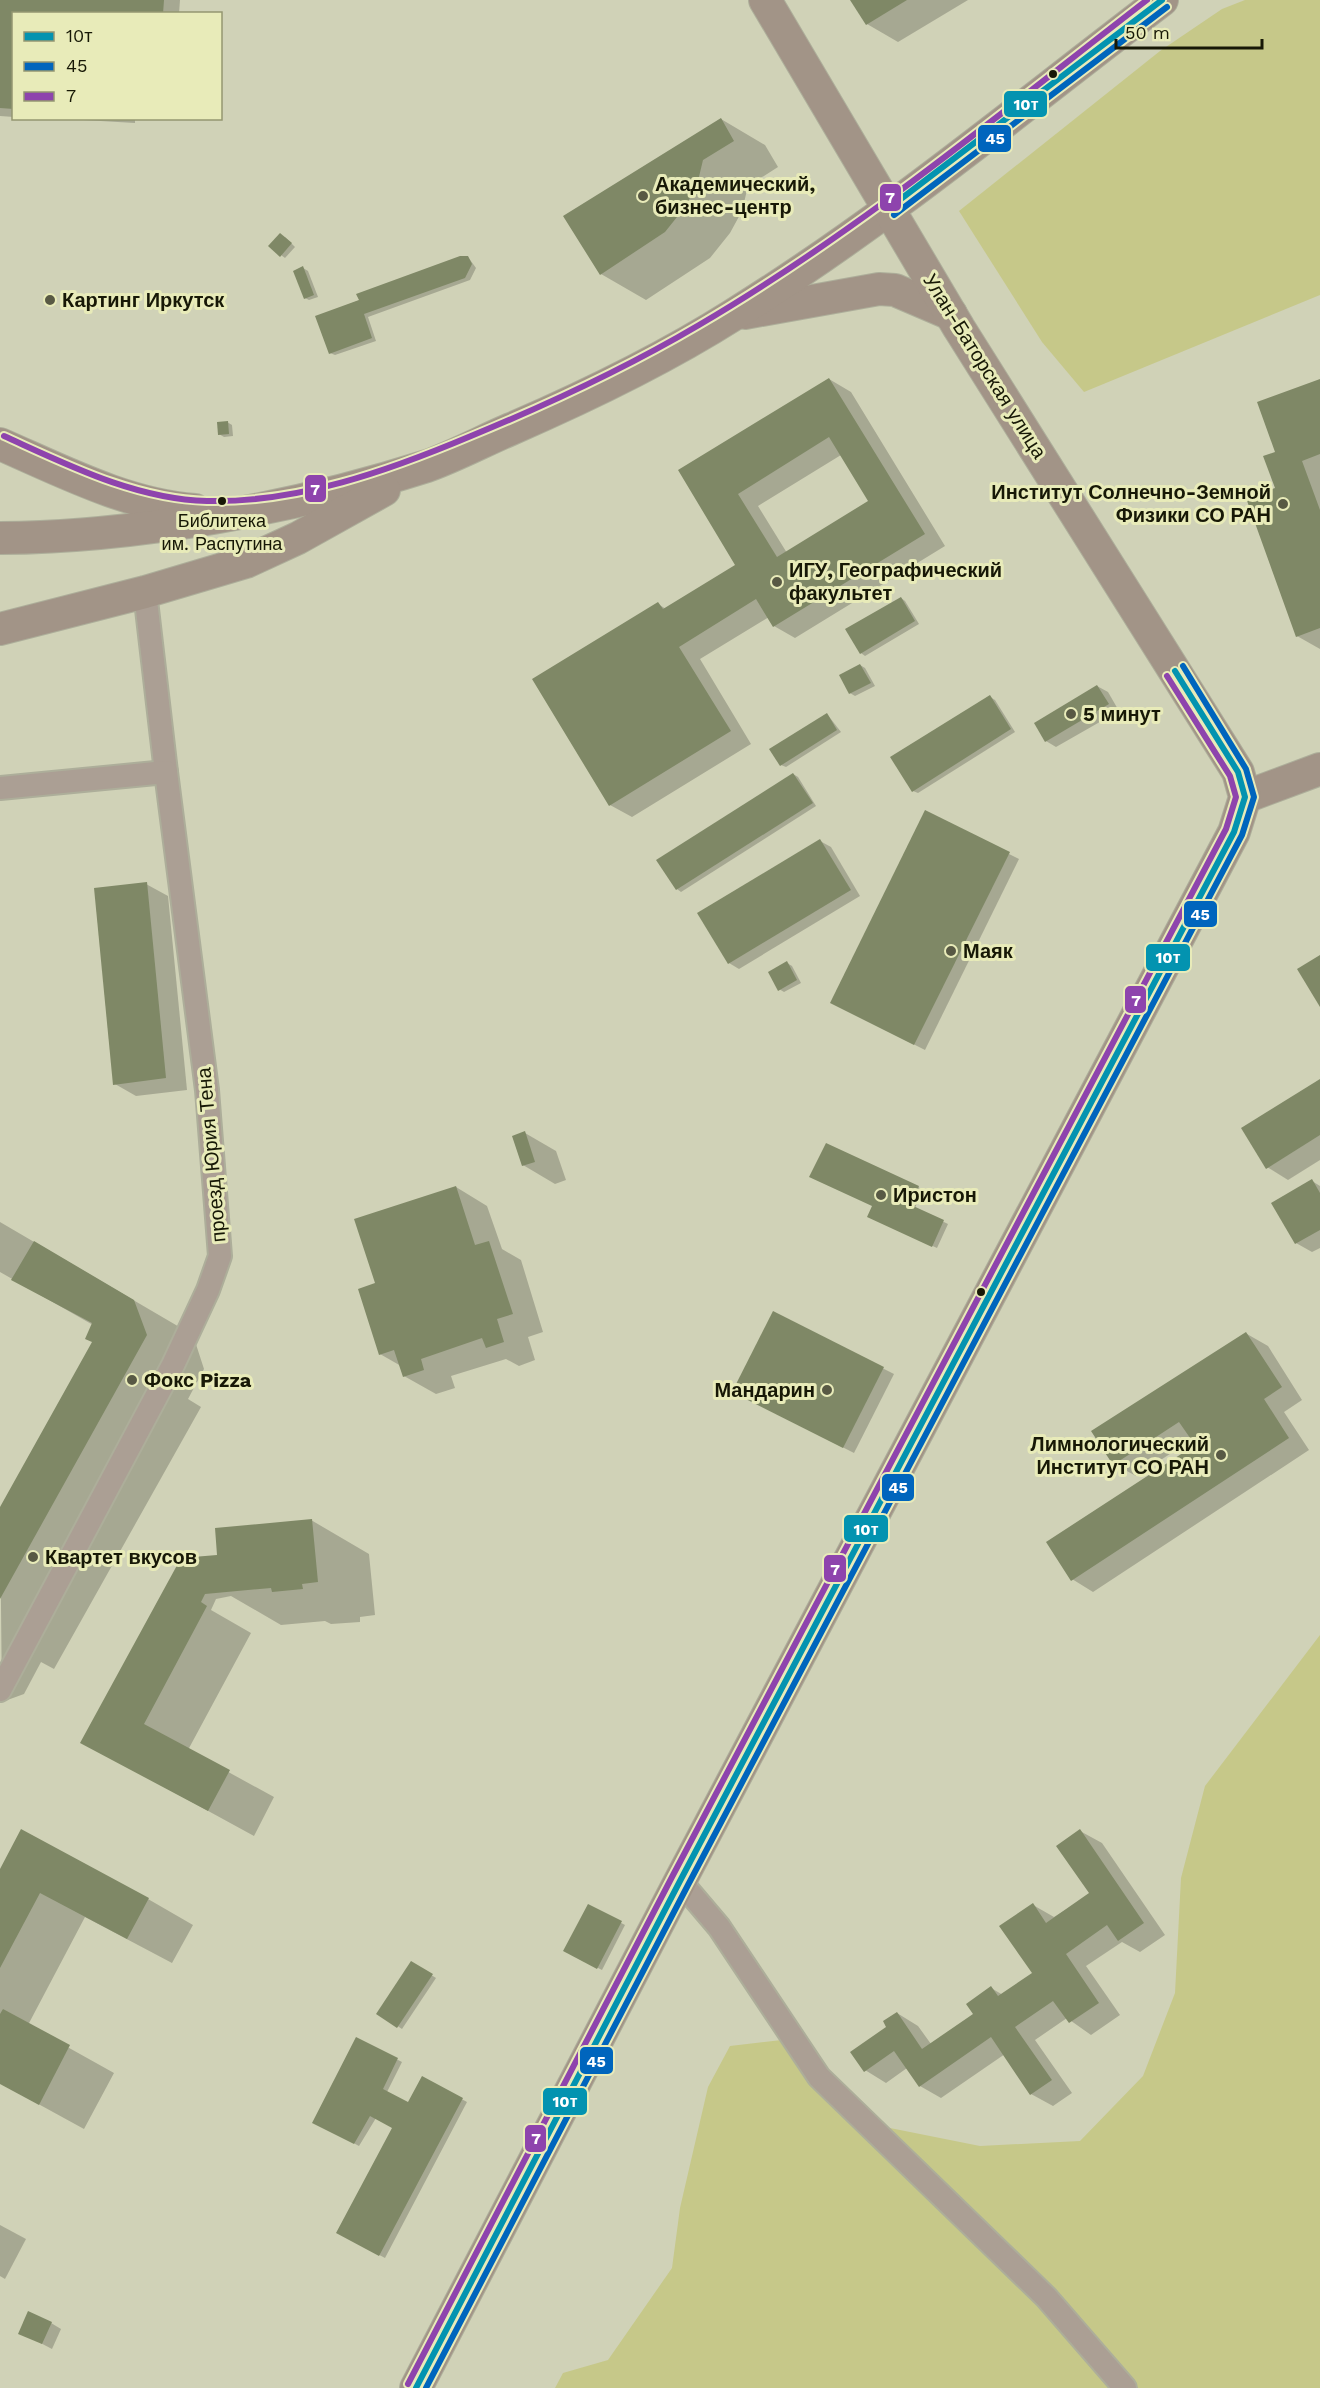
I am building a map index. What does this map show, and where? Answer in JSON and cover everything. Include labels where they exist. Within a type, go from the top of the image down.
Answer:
[{"type":"street","name":"Улан-Баторская улица","points":[[765,0],[951,314],[1238,772],[1245,797]]},
{"type":"street","points":[[0,629],[145,592],[256,559],[430,465],[594,392],[678,348],[735,314],[889,208],[1162,0]]},
{"type":"street","points":[[735,314],[879,289],[895,290],[951,314]]},
{"type":"street","points":[[0,444],[69,474],[162,505],[206,510],[265,507]]},
{"type":"street","points":[[0,538],[110,531],[265,507],[347,488],[430,465]]},
{"type":"street","name":"проезд Юрия Тена","points":[[0,1690],[173,1365],[208,1290],[220,1256],[207,1090],[145,592]]},
{"type":"street","points":[[416,2388],[680,1881],[1234,832],[1245,797],[1320,769]]},
{"type":"street","points":[[0,788],[166,772]]},
{"type":"street","points":[[680,1881],[719,1927],[819,2077],[1046,2297],[1125,2388]]},
{"type":"green space","points":[[1245,0],[1320,0],[1320,295],[1084,392],[1042,342],[959,211],[1160,51],[1222,9]]},
{"type":"green space","points":[[1320,1635],[1320,2388],[555,2388],[563,2373],[608,2360],[672,2268],[680,2208],[708,2087],[730,2046],[782,2040],[875,2125],[980,2146],[1080,2141],[1143,2076],[1175,1993],[1181,1878],[1205,1786]]},
{"type":"building","points":[[0,0],[164,0],[163,12],[12,12],[12,109],[0,108]]},
{"type":"building","points":[[850,0],[907,0],[866,25]]},
{"type":"building","name":"Академический, бизнес-центр","points":[[721,118],[734,141],[703,160],[697,185],[685,207],[665,232],[600,275],[563,216]]},
{"type":"building","points":[[280,233],[292,243],[280,257],[268,246]]},
{"type":"building","points":[[460,256],[468,256],[472,264],[465,278],[364,314],[372,338],[329,354],[315,316],[359,300],[356,294]]},
{"type":"building","points":[[303,266],[314,295],[304,299],[293,271]]},
{"type":"building","name":"ИГУ, Географический факультет","points":[[829,378],[925,534],[773,627],[756,599],[679,647],[731,731],[609,806],[532,679],[658,602],[663,609],[735,565],[678,470]],"holes":[[[829,437],[868,501],[777,557],[738,494]]]},
{"type":"building","name":"Институт Солнечно-Земной Физики СО РАН","points":[[1320,379],[1320,454],[1302,461],[1320,510],[1320,628],[1296,637],[1246,498],[1275,488],[1263,456],[1275,452],[1257,402]]},
{"type":"building","points":[[228,421],[229,434],[218,435],[217,422]]},
{"type":"building","points":[[901,597],[915,621],[860,654],[845,629]]},
{"type":"building","points":[[860,664],[871,683],[849,694],[839,675]]},
{"type":"building","name":"5 минут","points":[[1097,685],[1109,704],[1045,742],[1034,723]]},
{"type":"building","points":[[990,695],[1011,729],[912,792],[890,757]]},
{"type":"building","points":[[827,713],[837,730],[780,766],[769,749]]},
{"type":"building","points":[[793,773],[813,803],[676,890],[656,860]]},
{"type":"building","points":[[925,810],[1010,852],[914,1045],[830,1003]]},
{"type":"building","points":[[820,839],[851,890],[728,964],[697,913]]},
{"type":"building","points":[[147,882],[166,1078],[113,1085],[94,888]]},
{"type":"building","points":[[1320,955],[1320,1007],[1297,969]]},
{"type":"building","points":[[787,961],[797,980],[778,991],[768,972]]},
{"type":"building","points":[[1320,1079],[1320,1135],[1266,1169],[1241,1128]]},
{"type":"building","points":[[525,1131],[535,1162],[522,1166],[512,1136]]},
{"type":"building","name":"Иристон","points":[[826,1143],[919,1186],[911,1205],[944,1220],[932,1247],[867,1217],[872,1206],[809,1177]]},
{"type":"building","points":[[1312,1179],[1320,1193],[1320,1230],[1295,1244],[1271,1203]]},
{"type":"building","points":[[456,1186],[475,1245],[489,1241],[513,1314],[497,1319],[504,1342],[486,1348],[482,1338],[421,1359],[424,1370],[403,1377],[394,1350],[379,1355],[358,1289],[375,1283],[354,1219]]},
{"type":"building","points":[[34,1241],[134,1300],[147,1335],[0,1599],[0,1507],[92,1342],[85,1339],[92,1323],[11,1280]]},
{"type":"building","points":[[773,1311],[884,1367],[843,1448],[732,1392]]},
{"type":"building","name":"Лимнологический Институт СО РАН","points":[[1246,1332],[1282,1387],[1264,1399],[1289,1438],[1071,1581],[1046,1542],[1195,1445],[1179,1422],[1113,1465],[1091,1431]]},
{"type":"building","points":[[312,1519],[318,1582],[302,1584],[303,1589],[272,1592],[271,1588],[205,1594],[201,1602],[207,1606],[144,1724],[230,1770],[208,1811],[80,1743],[181,1558],[217,1555],[215,1528]]},
{"type":"building","points":[[21,1829],[149,1898],[127,1939],[40,1893],[0,1968],[0,1869]]},
{"type":"building","points":[[1080,1829],[1144,1923],[1118,1941],[1107,1925],[1066,1954],[1099,2003],[1069,2023],[1053,2001],[1015,2027],[1052,2080],[1030,2095],[991,2037],[919,2087],[894,2051],[864,2072],[850,2052],[886,2027],[883,2021],[897,2012],[922,2049],[973,2014],[966,2004],[991,1986],[998,1996],[1032,1973],[999,1926],[1033,1903],[1046,1923],[1089,1893],[1056,1846]]},
{"type":"building","points":[[588,1904],[622,1921],[597,1969],[563,1951]]},
{"type":"building","points":[[411,1961],[433,1974],[397,2028],[376,2014]]},
{"type":"building","points":[[3,2009],[70,2045],[39,2105],[0,2084],[0,2014]]},
{"type":"building","points":[[356,2037],[398,2058],[383,2089],[408,2102],[422,2076],[463,2098],[379,2256],[336,2233],[392,2128],[370,2116],[354,2144],[312,2123]]},
{"type":"building","points":[[28,2311],[52,2322],[42,2344],[18,2334]]},
{"type":"transit line","name":"7","points":[[4,436],[102,479],[154,494],[207,501],[275,497],[309,491],[375,472],[440,449],[587,385],[671,341],[758,289],[816,251],[928,170],[1147,0]]},
{"type":"transit line","name":"10т","points":[[889,208],[1162,0]]},
{"type":"transit line","name":"45","points":[[894,215],[1167,7]]},
{"type":"transit line","name":"45","points":[[426,2388],[688,1885],[1242,835],[1254,797],[1246,769],[1183,666]]},
{"type":"transit line","name":"10т","points":[[416,2388],[680,1881],[1234,832],[1245,797],[1238,772],[1175,671]]},
{"type":"transit line","name":"7","points":[[408,2384],[672,1877],[1226,829],[1236,797],[1230,776],[1167,676]]},
{"type":"place","name":"Академический, бизнес-центр","points":[[643,196]]},
{"type":"place","name":"Картинг Иркутск","points":[[50,300]]},
{"type":"place","name":"Библитека им. Распутина","points":[[222,501]]},
{"type":"place","name":"Институт Солнечно-Земной Физики СО РАН","points":[[1283,504]]},
{"type":"place","name":"ИГУ, Географический факультет","points":[[777,582]]},
{"type":"place","name":"5 минут","points":[[1071,714]]},
{"type":"place","name":"Маяк","points":[[951,951]]},
{"type":"place","name":"Иристон","points":[[881,1195]]},
{"type":"place","name":"Фокс Pizza","points":[[132,1380]]},
{"type":"place","name":"Мандарин","points":[[827,1390]]},
{"type":"place","name":"Лимнологический Институт СО РАН","points":[[1221,1455]]},
{"type":"place","name":"Квартет вкусов","points":[[33,1557]]}]
